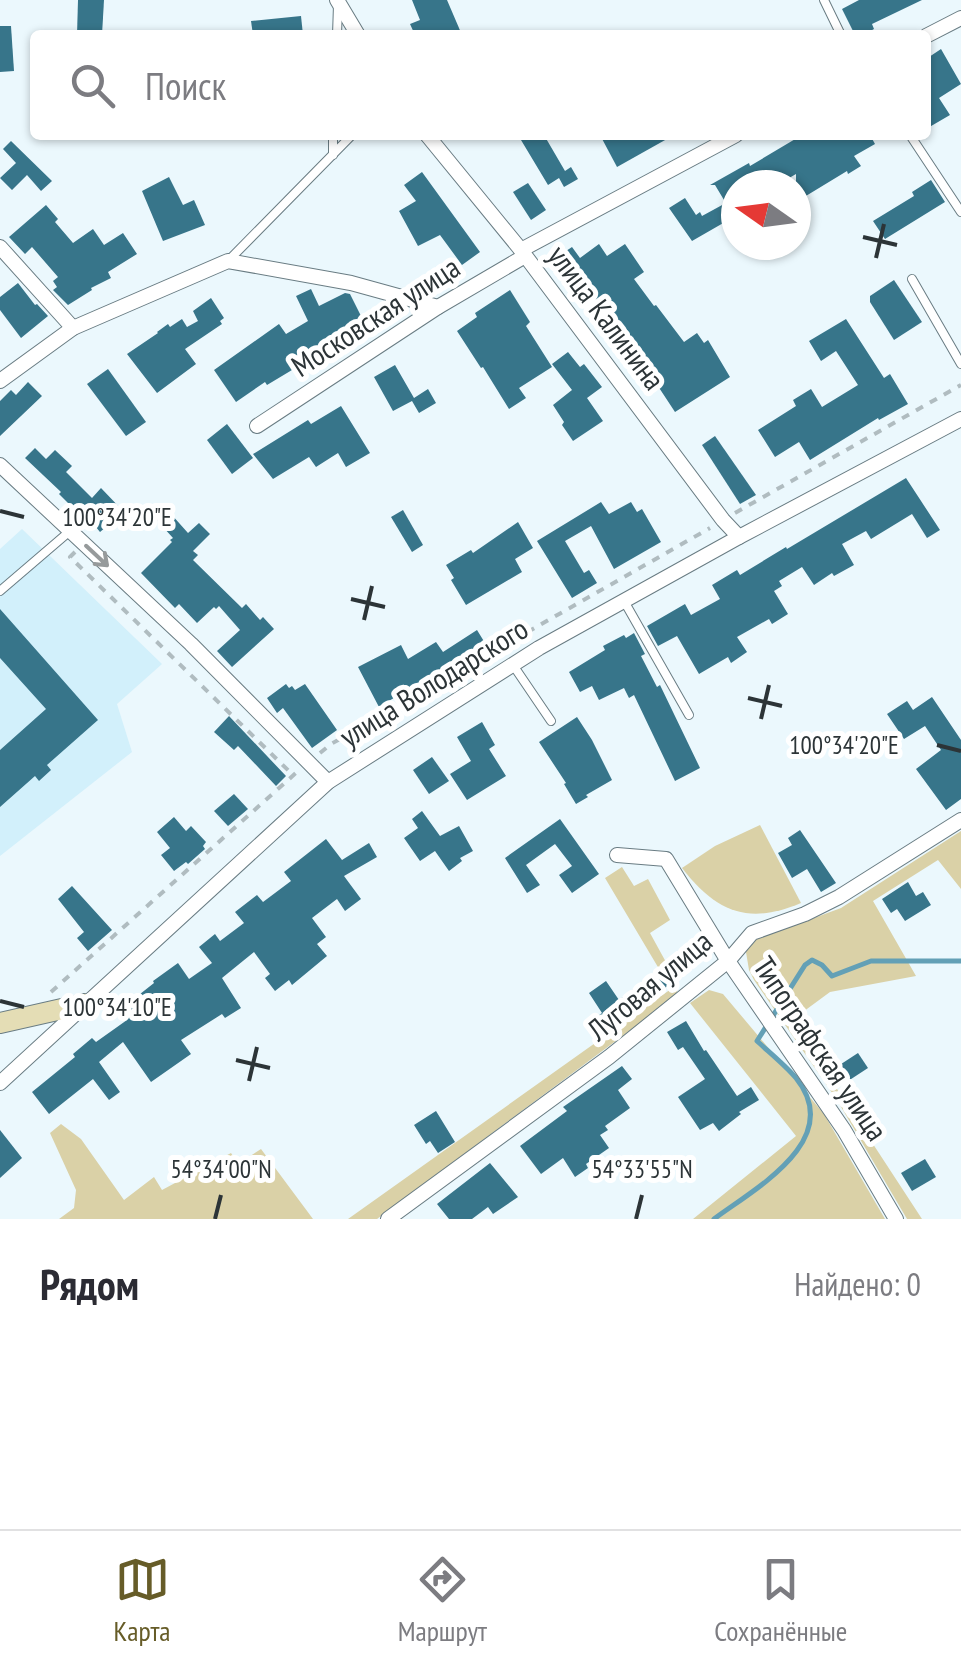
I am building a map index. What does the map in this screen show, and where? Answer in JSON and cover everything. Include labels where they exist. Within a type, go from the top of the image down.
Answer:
[{"type":"street","points":[[338,0],[355,30]]},
{"type":"street","points":[[931,33],[961,18]]},
{"type":"street","name":"улица Калинина","points":[[431,140],[523,253],[738,537]]},
{"type":"street","name":"Московская улица","points":[[257,426],[523,253],[727,140]]},
{"type":"street","points":[[0,247],[73,328]]},
{"type":"street","points":[[0,382],[73,328],[228,261],[351,283],[438,307]]},
{"type":"street","name":"улица Володарского","points":[[0,1083],[328,782],[513,665],[624,601],[961,419]]},
{"type":"street","points":[[0,466],[191,644],[328,782]]},
{"type":"street","name":"Луговая улица","points":[[388,1219],[609,1058],[728,961],[752,933],[840,897],[961,820]]},
{"type":"street","name":"Типографская улица","points":[[617,855],[666,860],[728,961],[844,1130],[896,1219]]},
{"type":"street","points":[[0,1023],[84,1004]]},
{"type":"lane","points":[[336,30],[338,0]]},
{"type":"lane","points":[[824,0],[839,30]]},
{"type":"lane","points":[[332,155],[333,140]]},
{"type":"lane","points":[[228,261],[347,140]]},
{"type":"lane","points":[[913,140],[961,212]]},
{"type":"lane","points":[[912,279],[961,364]]},
{"type":"lane","points":[[0,591],[70,531]]},
{"type":"lane","points":[[624,601],[689,714]]},
{"type":"lane","points":[[513,665],[551,721]]},
{"type":"path","points":[[83,543],[70,557],[294,776]]},
{"type":"shaded area","points":[[22,529],[162,664],[117,704],[132,752],[0,856],[0,549]]},
{"type":"shaded area","points":[[760,825],[801,903],[765,913],[735,911],[708,896],[682,868],[715,846]]},
{"type":"shaded area","points":[[961,831],[961,889],[938,860],[873,901],[916,976],[830,992],[792,1020],[922,1219],[907,1219],[837,1100],[754,980],[746,952],[752,941],[841,908]]},
{"type":"shaded area","points":[[622,867],[634,886],[648,879],[670,920],[650,933],[678,984],[672,999],[377,1219],[348,1219],[671,989],[605,878]]},
{"type":"shaded area","points":[[709,990],[723,994],[824,1114],[885,1219],[693,1219],[796,1136],[690,1003]]},
{"type":"shaded area","points":[[61,1124],[81,1139],[124,1200],[154,1177],[162,1190],[231,1153],[238,1164],[261,1149],[313,1219],[59,1219],[74,1208],[76,1190],[50,1133]]},
{"type":"building","points":[[78,0],[104,0],[102,30],[77,30]]},
{"type":"building","points":[[412,0],[447,0],[460,30],[413,30],[410,24],[420,20]]},
{"type":"building","points":[[859,0],[922,0],[872,24],[872,30],[852,30],[842,9]]},
{"type":"building","points":[[301,16],[302,30],[252,30],[251,21]]},
{"type":"building","points":[[0,26],[11,26],[14,71],[0,72]]},
{"type":"building","points":[[941,49],[961,84],[939,98],[950,115],[931,126],[931,56]]},
{"type":"building","points":[[521,140],[547,140],[565,171],[571,167],[578,179],[564,187],[559,178],[548,185]]},
{"type":"building","points":[[603,140],[665,140],[617,167]]},
{"type":"building","points":[[794,140],[873,140],[875,144],[854,156],[861,166],[811,193],[811,170],[737,170],[749,163],[750,166]]},
{"type":"building","points":[[11,141],[52,181],[41,191],[27,175],[12,190],[0,178],[16,163],[3,149]]},
{"type":"building","points":[[422,172],[480,252],[462,265],[440,235],[418,246],[399,211],[416,201],[404,185]]},
{"type":"building","points":[[169,177],[183,205],[194,200],[205,225],[163,241],[142,191]]},
{"type":"building","points":[[721,179],[721,195],[715,185],[710,185]]},
{"type":"building","points":[[931,180],[945,202],[885,239],[873,221],[914,196],[912,192]]},
{"type":"building","points":[[528,183],[546,210],[531,220],[513,192]]},
{"type":"building","points":[[685,198],[696,215],[700,212],[702,216],[721,206],[721,224],[692,241],[669,208]]},
{"type":"building","points":[[46,205],[73,243],[93,229],[104,245],[123,233],[137,254],[108,272],[111,278],[68,305],[53,290],[57,287],[53,281],[58,277],[32,247],[25,254],[9,237]]},
{"type":"building","points":[[599,244],[607,256],[625,244],[644,272],[634,279],[654,306],[684,342],[697,333],[704,343],[708,340],[730,377],[675,412],[650,374],[605,320],[609,318],[571,265],[566,269],[557,257],[572,247],[580,258]]},
{"type":"building","points":[[894,280],[922,322],[894,340],[870,296]]},
{"type":"building","points":[[18,283],[48,316],[21,338],[0,310],[0,297]]},
{"type":"building","points":[[311,289],[319,306],[350,294],[364,322],[332,346],[236,402],[214,370],[279,324],[286,334],[308,321],[296,296]]},
{"type":"building","points":[[510,290],[530,322],[526,326],[552,367],[519,388],[526,398],[509,409],[457,331],[477,317],[475,313]]},
{"type":"building","points":[[211,298],[224,318],[222,324],[185,349],[196,364],[157,393],[127,354],[168,324],[170,327],[182,319],[187,327],[198,321],[193,311]]},
{"type":"building","points":[[846,319],[884,378],[890,374],[908,404],[810,460],[799,442],[775,457],[758,430],[796,406],[793,400],[811,389],[822,407],[858,385],[836,351],[821,361],[809,341]]},
{"type":"building","points":[[568,352],[580,367],[584,364],[602,387],[587,398],[603,421],[573,441],[553,405],[572,390],[552,364]]},
{"type":"building","points":[[395,365],[414,398],[428,389],[436,403],[419,413],[412,401],[393,411],[374,377]]},
{"type":"building","points":[[108,369],[146,422],[126,436],[87,384]]},
{"type":"building","points":[[28,382],[42,396],[0,436],[0,401],[11,390],[16,395]]},
{"type":"building","points":[[341,406],[370,453],[346,467],[338,453],[316,467],[309,457],[273,479],[253,454],[308,420],[311,424]]},
{"type":"building","points":[[227,424],[253,458],[232,474],[207,440]]},
{"type":"building","points":[[715,436],[756,495],[740,504],[702,445]]},
{"type":"building","points":[[35,448],[46,459],[55,450],[72,466],[66,472],[92,498],[101,488],[124,512],[100,532],[79,506],[75,510],[25,458]]},
{"type":"building","points":[[906,478],[940,530],[927,538],[912,514],[871,539],[866,531],[842,544],[854,565],[834,576],[832,573],[814,585],[802,567],[779,581],[782,586],[774,591],[788,614],[772,624],[769,619],[737,637],[747,652],[731,663],[728,657],[699,674],[677,636],[658,646],[647,626],[685,604],[691,615],[720,599],[712,585],[737,570],[740,575]]},
{"type":"building","points":[[601,502],[609,514],[631,502],[637,512],[642,509],[661,542],[614,569],[591,526],[565,541],[584,573],[589,570],[597,583],[572,598],[537,541]]},
{"type":"building","points":[[163,505],[188,533],[199,523],[210,534],[193,551],[198,555],[193,560],[242,608],[246,604],[274,629],[232,667],[217,651],[240,630],[219,606],[197,623],[179,604],[175,608],[141,573],[172,542],[173,538],[153,516]]},
{"type":"building","points":[[403,510],[423,545],[412,552],[391,517]]},
{"type":"building","points":[[518,522],[533,548],[515,559],[522,572],[466,605],[446,565],[471,550],[473,553]]},
{"type":"building","points":[[0,609],[98,720],[47,765],[51,770],[39,781],[35,776],[0,807],[0,750],[46,709],[0,658]]},
{"type":"building","points":[[477,630],[485,643],[433,681],[430,676],[379,707],[358,667],[401,645],[408,659],[436,642],[443,652]]},
{"type":"building","points":[[634,633],[645,654],[641,656],[657,687],[660,685],[700,768],[675,781],[634,695],[629,698],[624,688],[599,700],[592,686],[580,692],[569,672],[605,650],[603,646]]},
{"type":"building","points":[[286,684],[295,690],[305,684],[337,730],[312,748],[283,708],[277,713],[267,698]]},
{"type":"building","points":[[932,697],[961,740],[961,799],[946,810],[916,769],[941,750],[925,726],[904,739],[887,714],[907,701],[913,710]]},
{"type":"building","points":[[229,716],[286,776],[276,786],[238,746],[234,750],[214,732]]},
{"type":"building","points":[[577,717],[612,780],[576,804],[539,742]]},
{"type":"building","points":[[482,722],[495,745],[489,749],[506,776],[467,800],[450,774],[471,761],[457,737]]},
{"type":"building","points":[[432,757],[449,781],[429,794],[413,770]]},
{"type":"building","points":[[234,794],[248,809],[228,826],[214,811]]},
{"type":"building","points":[[422,811],[440,836],[459,826],[473,851],[449,871],[435,851],[420,861],[404,838],[418,828],[412,819]]},
{"type":"building","points":[[174,817],[186,831],[191,826],[206,842],[205,849],[174,871],[161,855],[170,848],[157,832]]},
{"type":"building","points":[[560,819],[599,874],[572,893],[559,875],[572,866],[555,844],[526,865],[540,885],[527,893],[505,858]]},
{"type":"building","points":[[800,830],[836,883],[821,892],[807,869],[792,878],[778,853],[792,845],[788,838]]},
{"type":"building","points":[[326,839],[342,860],[369,843],[377,857],[344,876],[361,899],[345,911],[337,899],[312,918],[326,937],[317,944],[327,956],[292,985],[289,980],[275,991],[265,978],[270,974],[254,952],[222,978],[241,1008],[225,1018],[222,1014],[181,1040],[191,1054],[151,1082],[123,1042],[99,1062],[120,1092],[109,1100],[93,1079],[49,1114],[32,1092],[92,1038],[96,1042],[127,1020],[121,1011],[178,963],[189,979],[212,963],[199,947],[215,934],[220,941],[244,923],[235,912],[257,895],[263,902],[291,881],[284,872]]},
{"type":"building","points":[[908,882],[916,896],[923,892],[931,905],[905,921],[897,909],[891,913],[882,899]]},
{"type":"building","points":[[72,886],[112,930],[88,951],[77,938],[84,932],[58,899]]},
{"type":"building","points":[[672,970],[678,978],[605,1034],[594,1019],[602,1013],[589,993],[606,981],[619,1000]]},
{"type":"building","points":[[686,1021],[737,1096],[751,1087],[759,1100],[719,1131],[713,1123],[700,1130],[678,1097],[705,1079],[683,1047],[678,1050],[667,1032]]},
{"type":"building","points":[[858,1053],[868,1068],[845,1083],[835,1068]]},
{"type":"building","points":[[622,1066],[632,1079],[618,1090],[630,1108],[605,1126],[608,1130],[600,1135],[609,1148],[575,1177],[563,1158],[541,1174],[520,1146],[567,1111],[563,1107]]},
{"type":"building","points":[[436,1111],[455,1142],[438,1153],[430,1141],[426,1144],[414,1125]]},
{"type":"building","points":[[0,1130],[22,1158],[0,1178]]},
{"type":"building","points":[[925,1159],[936,1177],[912,1191],[901,1173]]},
{"type":"building","points":[[490,1163],[518,1197],[493,1214],[488,1207],[472,1219],[449,1219],[437,1204]]},
{"type":"waterway","points":[[714,1219],[771,1178],[803,1142],[810,1122],[808,1101],[796,1078],[757,1041],[805,965],[812,960],[832,976],[871,961],[961,961]]}]
